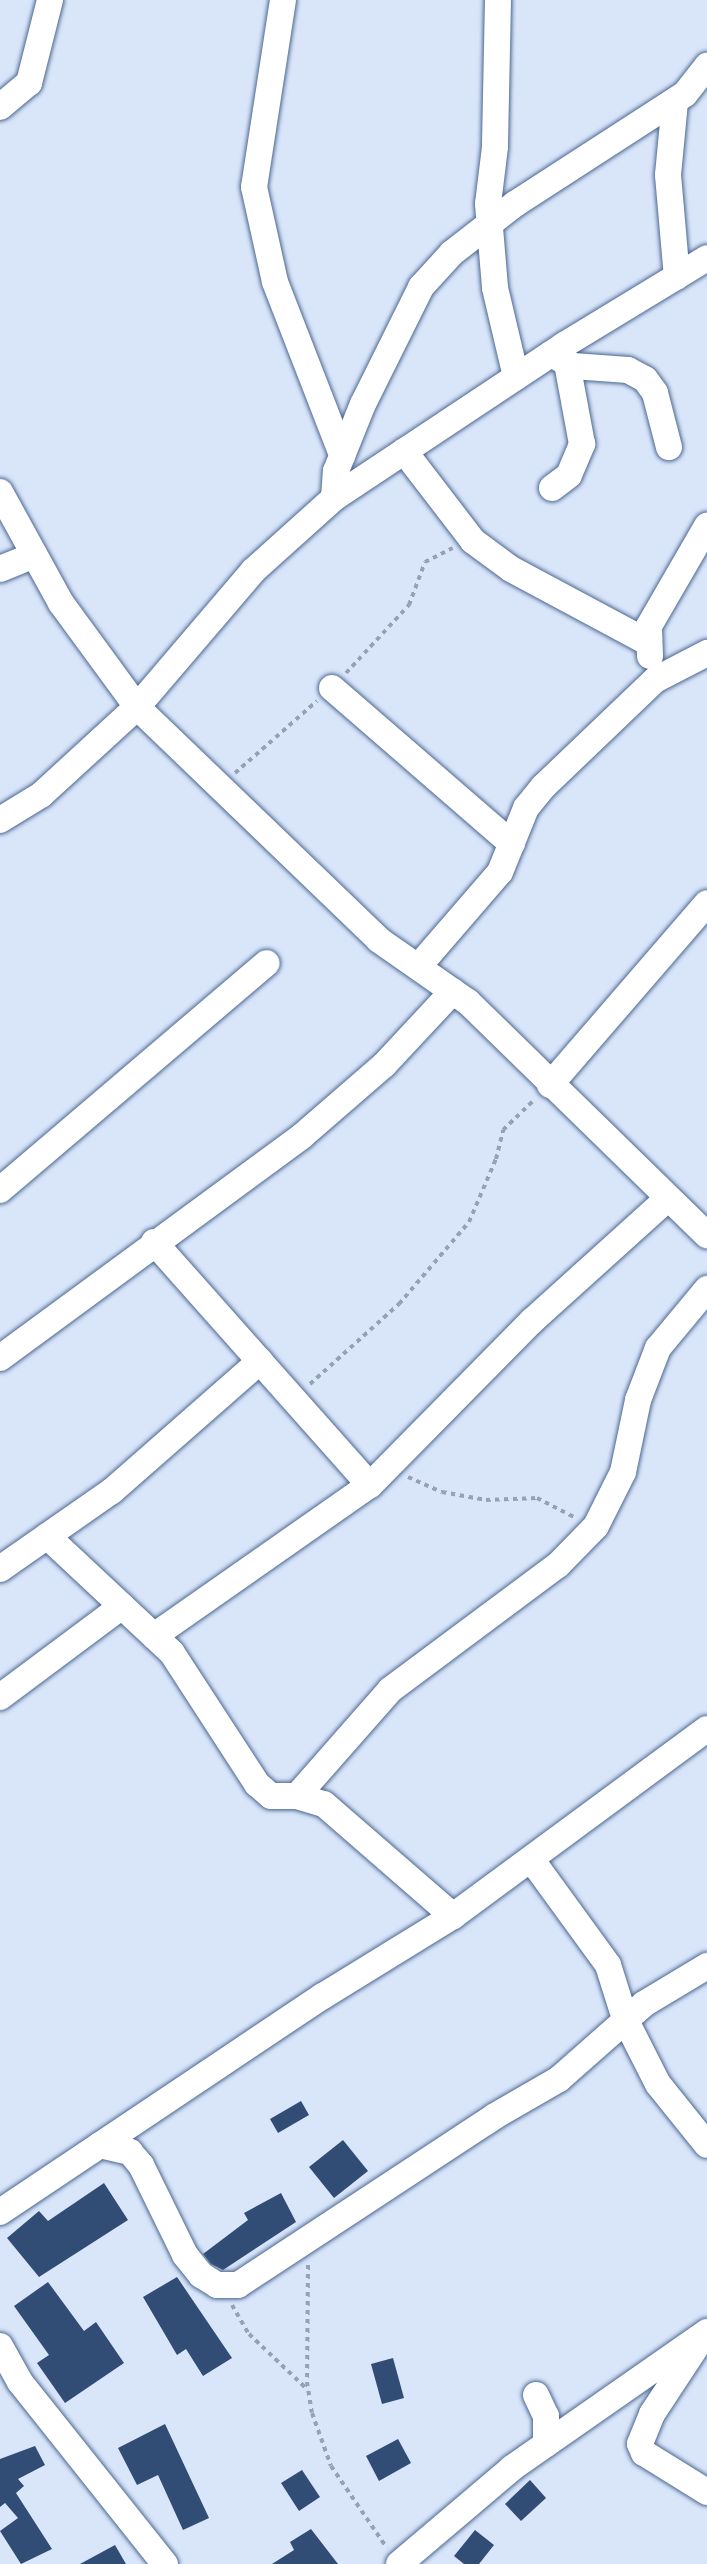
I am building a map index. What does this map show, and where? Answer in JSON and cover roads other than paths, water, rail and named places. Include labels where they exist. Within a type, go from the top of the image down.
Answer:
[{"type":"street","points":[[0,107],[29,83],[50,0]]},
{"type":"street","points":[[283,0],[254,187],[275,282],[342,455]]},
{"type":"street","points":[[498,0],[489,224],[495,288],[516,377]]},
{"type":"street","points":[[334,498],[342,455],[397,329],[422,287],[452,253],[489,224],[675,102],[707,66]]},
{"type":"street","points":[[675,102],[668,176],[677,277]]},
{"type":"street","points":[[0,820],[41,795],[137,707],[253,571],[334,498],[516,377],[559,359],[707,258]]},
{"type":"street","points":[[559,359],[588,369],[628,370],[645,379],[655,393],[669,447]]},
{"type":"street","points":[[552,488],[569,475],[582,444],[559,359]]},
{"type":"street","points":[[404,451],[473,541],[511,569],[647,642]]},
{"type":"street","points":[[0,492],[61,603],[137,707],[379,940],[453,992],[707,1235]]},
{"type":"street","points":[[654,680],[647,642],[662,600],[707,526]]},
{"type":"street","points":[[0,569],[34,555]]},
{"type":"street","points":[[418,967],[482,897],[512,844],[526,808],[543,787],[654,680],[707,653]]},
{"type":"street","points":[[332,688],[512,844]]},
{"type":"street","points":[[550,1085],[707,903]]},
{"type":"street","points":[[0,1190],[267,963]]},
{"type":"street","points":[[0,1358],[154,1242],[302,1136],[384,1065],[453,992]]},
{"type":"street","points":[[154,1636],[370,1485],[532,1322],[668,1198]]},
{"type":"street","points":[[154,1242],[370,1485]]},
{"type":"street","points":[[297,1796],[390,1690],[517,1598],[591,1531],[614,1498],[623,1472],[638,1400],[658,1348],[707,1289]]},
{"type":"street","points":[[0,1569],[112,1491],[260,1361]]},
{"type":"street","points":[[47,1536],[172,1653],[257,1784],[271,1796],[297,1796],[324,1804],[351,1823],[453,1916]]},
{"type":"street","points":[[0,1697],[122,1606]]},
{"type":"street","points":[[0,2212],[323,1996],[453,1916],[707,1729]]},
{"type":"street","points":[[531,1859],[608,1965],[625,2019],[658,2084],[707,2145]]},
{"type":"street","points":[[100,2145],[130,2152],[141,2164],[184,2255],[217,2285],[248,2282],[313,2237],[558,2079],[625,2019],[707,1966]]},
{"type":"street","points":[[395,2559],[546,2444],[706,2333]]},
{"type":"street","points":[[706,2333],[652,2414],[640,2444],[644,2453],[707,2492]]},
{"type":"street","points":[[0,2346],[20,2382],[165,2564]]},
{"type":"street","points":[[536,2395],[546,2416],[546,2444]]}]
